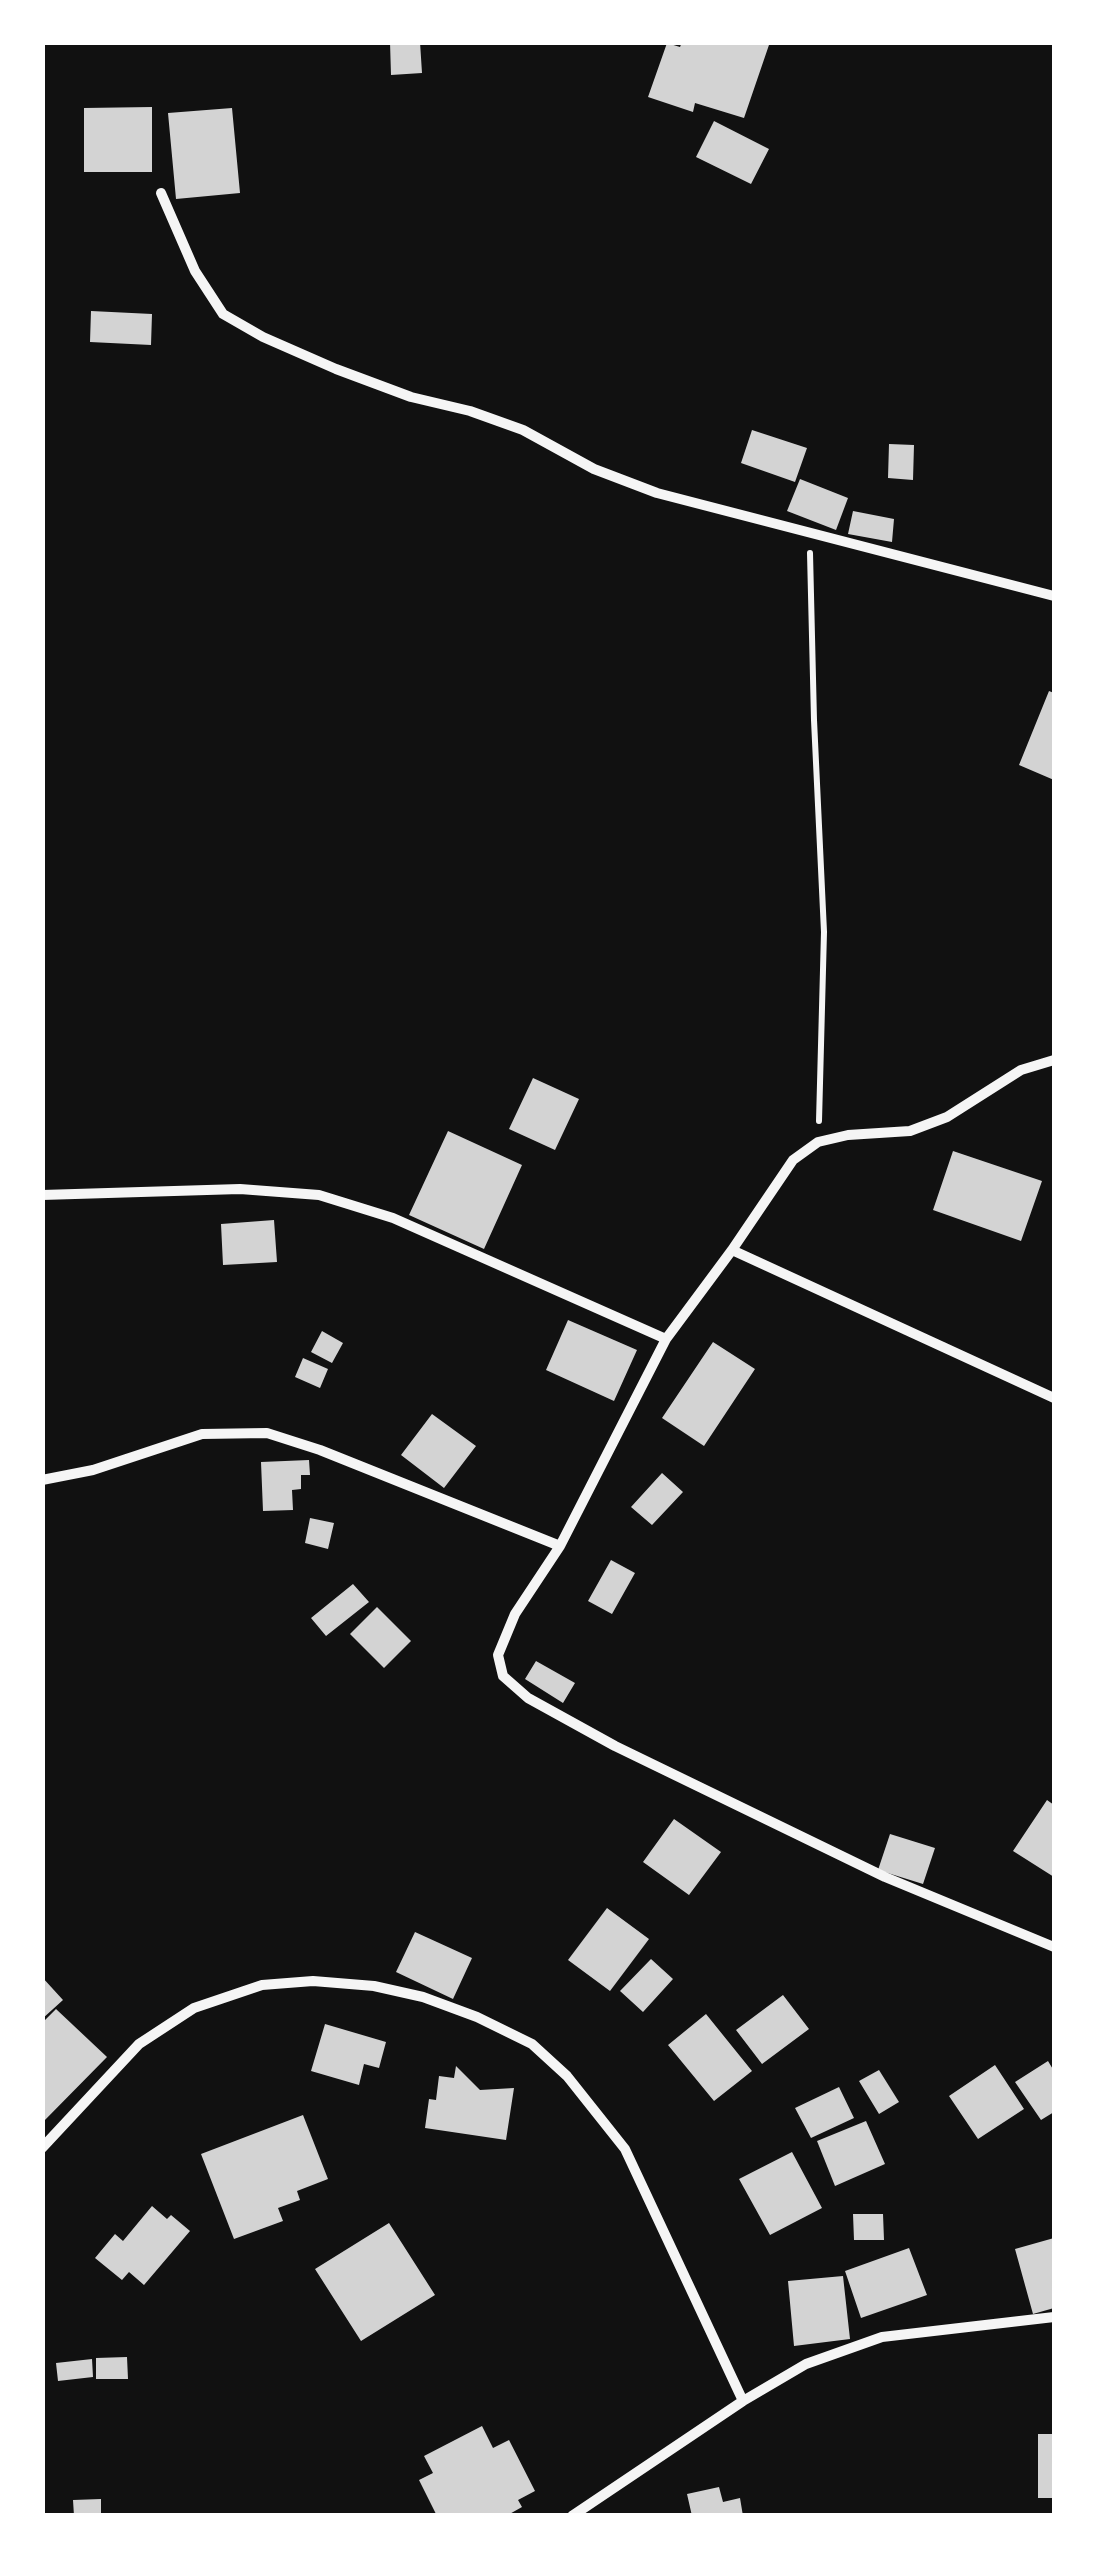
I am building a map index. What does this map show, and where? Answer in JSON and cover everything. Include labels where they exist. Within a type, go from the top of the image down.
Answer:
[{"type":"street","points":[[161,192],[196,271],[222,314],[263,337],[411,396],[523,430],[594,469],[658,494],[1054,596]]},
{"type":"street","points":[[1054,1060],[1020,1070],[947,1117],[910,1131],[848,1135],[818,1142],[793,1160],[666,1339],[560,1546],[516,1614],[498,1655],[503,1676],[528,1698],[615,1746],[885,1877],[1054,1948]]},
{"type":"street","points":[[42,1195],[240,1190],[319,1195],[393,1218],[666,1339]]},
{"type":"street","points":[[732,1250],[1054,1398]]},
{"type":"street","points":[[42,1480],[93,1470],[202,1434],[267,1433],[320,1450],[560,1546]]},
{"type":"street","points":[[42,2148],[139,2044],[194,2008],[262,1985],[313,1982],[374,1986],[422,1997],[532,2044],[567,2076],[624,2150],[743,2401]]},
{"type":"street","points":[[572,2516],[743,2401],[806,2364],[882,2338],[1054,2317]]},
{"type":"path","points":[[810,532],[824,932],[818,1142]]},
{"type":"building","points":[[390,42],[420,42],[422,73],[391,75]]},
{"type":"building","points":[[682,42],[770,42],[744,118],[695,103],[693,112],[648,97],[667,43],[680,47]]},
{"type":"building","points":[[152,107],[152,172],[84,172],[84,108]]},
{"type":"building","points":[[232,108],[240,193],[176,199],[168,113]]},
{"type":"building","points":[[714,121],[769,149],[751,184],[696,157]]},
{"type":"building","points":[[91,311],[152,314],[151,345],[90,342]]},
{"type":"building","points":[[752,430],[807,448],[795,482],[741,463]]},
{"type":"building","points":[[889,444],[914,445],[913,480],[888,478]]},
{"type":"building","points":[[800,479],[848,498],[836,530],[787,511]]},
{"type":"building","points":[[853,511],[894,519],[892,542],[848,534]]},
{"type":"building","points":[[1049,691],[1054,693],[1054,780],[1019,765]]},
{"type":"building","points":[[533,1078],[579,1099],[555,1150],[509,1129]]},
{"type":"building","points":[[448,1131],[522,1165],[484,1249],[409,1215]]},
{"type":"building","points":[[953,1151],[1042,1181],[1021,1241],[933,1210]]},
{"type":"building","points":[[274,1220],[277,1262],[223,1265],[221,1224]]},
{"type":"building","points":[[568,1320],[637,1350],[614,1401],[546,1370]]},
{"type":"building","points":[[322,1331],[343,1343],[332,1363],[311,1352]]},
{"type":"building","points":[[713,1342],[755,1369],[704,1446],[662,1418]]},
{"type":"building","points":[[303,1358],[328,1369],[320,1388],[295,1377]]},
{"type":"building","points":[[432,1414],[476,1446],[444,1488],[401,1455]]},
{"type":"building","points":[[309,1460],[310,1475],[301,1475],[301,1489],[292,1490],[293,1510],[263,1511],[261,1462]]},
{"type":"building","points":[[662,1473],[683,1492],[652,1525],[631,1507]]},
{"type":"building","points":[[310,1518],[334,1523],[328,1549],[305,1543]]},
{"type":"building","points":[[611,1560],[635,1573],[612,1614],[588,1601]]},
{"type":"building","points":[[353,1584],[369,1602],[326,1636],[311,1618]]},
{"type":"building","points":[[377,1607],[411,1641],[384,1668],[350,1634]]},
{"type":"building","points":[[536,1661],[575,1683],[563,1703],[525,1679]]},
{"type":"building","points":[[1047,1800],[1054,1805],[1054,1877],[1013,1851]]},
{"type":"building","points":[[674,1819],[721,1852],[689,1895],[643,1862]]},
{"type":"building","points":[[890,1834],[935,1848],[923,1884],[878,1870]]},
{"type":"building","points":[[607,1908],[649,1939],[610,1991],[568,1960]]},
{"type":"building","points":[[415,1932],[472,1958],[453,1999],[396,1972]]},
{"type":"building","points":[[651,1959],[673,1979],[643,2012],[620,1991]]},
{"type":"building","points":[[42,1977],[63,2000],[42,2019]]},
{"type":"building","points":[[783,1995],[809,2029],[762,2064],[736,2030]]},
{"type":"building","points":[[56,2009],[107,2057],[42,2123],[42,2023]]},
{"type":"building","points":[[706,2014],[752,2071],[714,2101],[668,2045]]},
{"type":"building","points":[[325,2024],[386,2042],[379,2068],[364,2064],[359,2085],[311,2071]]},
{"type":"building","points":[[1048,2061],[1054,2071],[1054,2112],[1041,2120],[1015,2082]]},
{"type":"building","points":[[995,2065],[1024,2109],[978,2139],[949,2096]]},
{"type":"building","points":[[456,2066],[480,2090],[514,2088],[506,2140],[425,2128],[429,2099],[436,2100],[439,2076],[454,2078]]},
{"type":"building","points":[[879,2070],[899,2102],[879,2114],[859,2081]]},
{"type":"building","points":[[839,2087],[854,2118],[811,2138],[795,2108]]},
{"type":"building","points":[[303,2115],[328,2179],[297,2191],[300,2200],[278,2208],[283,2221],[234,2239],[201,2154]]},
{"type":"building","points":[[866,2121],[885,2164],[835,2186],[817,2141]]},
{"type":"building","points":[[792,2152],[822,2208],[770,2235],[739,2179]]},
{"type":"building","points":[[152,2206],[190,2231],[144,2285],[129,2272],[122,2280],[95,2258],[115,2234],[123,2241]]},
{"type":"building","points":[[853,2214],[883,2214],[884,2240],[854,2240]]},
{"type":"building","points":[[389,2223],[435,2295],[361,2341],[315,2269]]},
{"type":"building","points":[[1054,2238],[1054,2308],[1033,2314],[1015,2249]]},
{"type":"building","points":[[909,2248],[927,2295],[861,2318],[845,2271]]},
{"type":"building","points":[[843,2276],[850,2339],[794,2346],[788,2281]]},
{"type":"building","points":[[127,2357],[128,2379],[96,2379],[96,2358]]},
{"type":"building","points":[[92,2359],[93,2377],[58,2381],[56,2363]]},
{"type":"building","points":[[482,2426],[493,2448],[509,2440],[535,2491],[518,2500],[522,2507],[506,2516],[437,2516],[419,2480],[433,2473],[424,2456]]},
{"type":"building","points":[[1038,2434],[1054,2434],[1054,2498],[1038,2498]]},
{"type":"building","points":[[719,2487],[723,2502],[740,2498],[743,2516],[692,2516],[687,2494]]},
{"type":"building","points":[[101,2499],[101,2516],[74,2516],[73,2500]]}]
